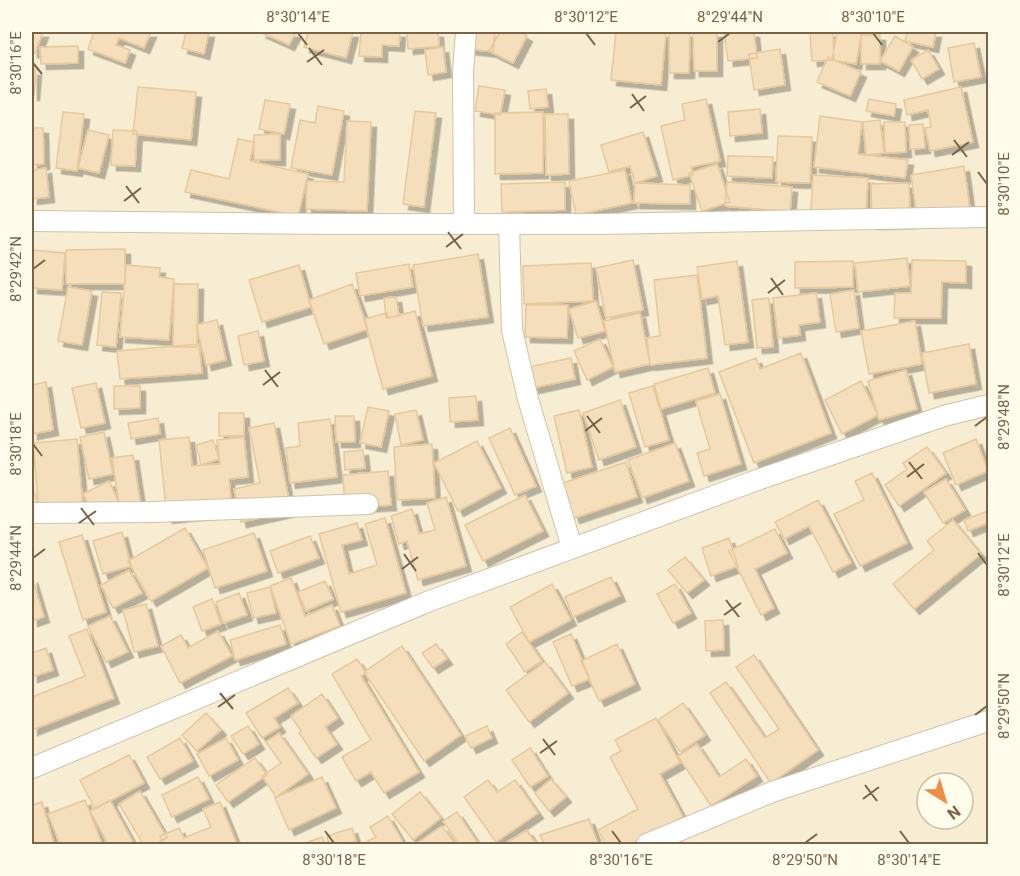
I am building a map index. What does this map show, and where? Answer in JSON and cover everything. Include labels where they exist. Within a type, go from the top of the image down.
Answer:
[{"type":"street","points":[[464,224],[463,72],[466,32]]},
{"type":"street","points":[[32,220],[599,224],[988,217]]},
{"type":"street","points":[[509,224],[512,330],[528,399],[572,548]]},
{"type":"street","points":[[32,768],[427,602],[782,472],[944,416],[988,405]]},
{"type":"street","points":[[32,513],[368,504]]},
{"type":"street","points":[[647,844],[772,792],[988,721]]},
{"type":"shaded area","points":[[32,32],[988,32],[988,844],[32,844]]},
{"type":"building","points":[[32,32],[43,32],[35,53],[32,52]]},
{"type":"building","points":[[94,32],[151,32],[144,48],[119,38],[116,45],[130,50],[125,63],[88,49]]},
{"type":"building","points":[[186,32],[209,32],[204,54],[182,48]]},
{"type":"building","points":[[260,32],[296,32],[289,45]]},
{"type":"building","points":[[308,32],[353,32],[346,58],[304,47]]},
{"type":"building","points":[[361,32],[400,32],[399,46],[382,45],[382,57],[359,56]]},
{"type":"building","points":[[407,32],[438,32],[439,46],[408,49]]},
{"type":"building","points":[[472,32],[495,32],[493,52],[469,49]]},
{"type":"building","points":[[500,32],[519,32],[527,36],[513,63],[489,51]]},
{"type":"building","points":[[616,32],[666,32],[661,85],[611,80]]},
{"type":"building","points":[[669,32],[690,32],[689,73],[669,73]]},
{"type":"building","points":[[693,32],[717,32],[717,71],[694,71]]},
{"type":"building","points":[[724,32],[754,32],[757,58],[728,61]]},
{"type":"building","points":[[810,32],[833,32],[834,60],[812,61]]},
{"type":"building","points":[[837,32],[862,32],[856,64],[832,60]]},
{"type":"building","points":[[907,32],[936,32],[933,47],[905,41]]},
{"type":"building","points":[[861,35],[880,35],[880,64],[861,64]]},
{"type":"building","points":[[895,36],[913,47],[899,71],[880,61]]},
{"type":"building","points":[[974,43],[981,77],[954,82],[948,48]]},
{"type":"building","points":[[78,46],[78,63],[41,64],[40,47]]},
{"type":"building","points":[[443,47],[446,72],[428,75],[425,50]]},
{"type":"building","points":[[780,49],[785,85],[754,90],[749,54]]},
{"type":"building","points":[[928,50],[939,69],[922,79],[911,60]]},
{"type":"building","points":[[828,57],[861,72],[850,96],[817,82]]},
{"type":"building","points":[[32,70],[36,70],[34,95],[32,95]]},
{"type":"building","points":[[479,86],[505,90],[500,115],[475,111]]},
{"type":"building","points":[[138,87],[196,92],[191,140],[133,134]]},
{"type":"building","points":[[961,87],[973,142],[930,151],[925,128],[931,127],[928,110],[907,115],[904,100]]},
{"type":"building","points":[[546,89],[548,107],[530,109],[528,91]]},
{"type":"building","points":[[706,99],[720,161],[691,167],[693,175],[673,180],[661,126],[685,120],[682,104]]},
{"type":"building","points":[[869,99],[896,104],[894,116],[866,111]]},
{"type":"building","points":[[265,100],[290,104],[284,134],[259,129]]},
{"type":"building","points":[[318,106],[344,111],[332,175],[291,168],[300,120],[315,123]]},
{"type":"building","points":[[760,109],[762,133],[730,136],[728,112]]},
{"type":"building","points":[[415,111],[436,113],[424,207],[403,204]]},
{"type":"building","points":[[63,112],[84,114],[77,171],[56,168]]},
{"type":"building","points":[[543,112],[543,173],[495,174],[495,113]]},
{"type":"building","points":[[545,114],[568,114],[569,174],[546,175]]},
{"type":"building","points":[[820,116],[862,122],[858,154],[908,160],[905,178],[814,167]]},
{"type":"building","points":[[880,120],[884,153],[866,155],[863,122]]},
{"type":"building","points":[[347,121],[371,122],[367,211],[306,209],[307,181],[344,182]]},
{"type":"building","points":[[884,122],[905,122],[906,152],[885,153]]},
{"type":"building","points":[[923,124],[925,148],[910,149],[909,125]]},
{"type":"building","points":[[32,128],[43,128],[44,164],[32,165]]},
{"type":"building","points":[[88,130],[109,135],[99,173],[78,168]]},
{"type":"building","points":[[113,130],[137,131],[135,166],[111,165]]},
{"type":"building","points":[[643,132],[657,176],[635,183],[630,166],[609,172],[601,145]]},
{"type":"building","points":[[280,134],[280,160],[254,160],[254,135]]},
{"type":"building","points":[[778,136],[812,137],[810,183],[776,182]]},
{"type":"building","points":[[238,139],[254,142],[250,161],[308,174],[298,216],[185,192],[191,170],[229,179]]},
{"type":"building","points":[[728,156],[773,157],[772,178],[727,176]]},
{"type":"building","points":[[717,164],[730,202],[702,211],[689,173]]},
{"type":"building","points":[[964,166],[970,209],[917,217],[911,175]]},
{"type":"building","points":[[46,168],[49,197],[32,199],[32,170]]},
{"type":"building","points":[[625,170],[632,203],[576,215],[569,181]]},
{"type":"building","points":[[813,175],[868,178],[866,214],[811,212]]},
{"type":"building","points":[[565,182],[565,210],[502,212],[501,184]]},
{"type":"building","points":[[727,182],[792,187],[790,212],[725,206]]},
{"type":"building","points":[[635,183],[690,185],[690,204],[634,203]]},
{"type":"building","points":[[909,183],[910,223],[872,224],[871,184]]},
{"type":"building","points":[[125,249],[125,284],[66,284],[66,250]]},
{"type":"building","points":[[32,250],[65,253],[62,290],[32,288]]},
{"type":"building","points":[[478,254],[488,317],[423,326],[413,265]]},
{"type":"building","points":[[907,258],[910,286],[858,292],[855,263]]},
{"type":"building","points":[[633,260],[643,310],[606,318],[596,268]]},
{"type":"building","points":[[912,260],[966,261],[966,283],[942,282],[941,318],[894,318],[895,293],[911,293]]},
{"type":"building","points":[[737,261],[748,342],[725,345],[718,296],[702,299],[697,267]]},
{"type":"building","points":[[853,261],[853,287],[795,288],[795,262]]},
{"type":"building","points":[[591,263],[593,301],[524,304],[523,266]]},
{"type":"building","points":[[409,264],[413,287],[360,296],[356,273]]},
{"type":"building","points":[[126,265],[160,268],[159,277],[174,279],[169,340],[120,337]]},
{"type":"building","points":[[299,265],[311,307],[262,322],[249,280]]},
{"type":"building","points":[[697,275],[707,358],[650,365],[647,338],[660,336],[654,280]]},
{"type":"building","points":[[174,284],[198,284],[197,347],[173,347]]},
{"type":"building","points":[[352,284],[368,329],[324,344],[309,300]]},
{"type":"building","points":[[68,287],[92,291],[82,345],[58,341]]},
{"type":"building","points":[[854,290],[859,328],[836,332],[830,294]]},
{"type":"building","points":[[102,292],[121,293],[116,347],[97,345]]},
{"type":"building","points":[[816,293],[820,322],[799,325],[800,335],[778,338],[773,298]]},
{"type":"building","points":[[396,297],[399,316],[386,318],[384,298]]},
{"type":"building","points":[[769,298],[773,347],[757,348],[752,300]]},
{"type":"building","points":[[596,301],[605,331],[578,338],[569,309]]},
{"type":"building","points":[[526,305],[568,305],[567,338],[525,337]]},
{"type":"building","points":[[415,311],[432,376],[383,389],[364,319],[387,313],[388,318]]},
{"type":"building","points":[[640,313],[650,364],[615,372],[604,321]]},
{"type":"building","points":[[217,320],[226,360],[206,365],[196,325]]},
{"type":"building","points":[[915,321],[922,364],[869,374],[861,331]]},
{"type":"building","points":[[258,331],[264,361],[244,365],[238,336]]},
{"type":"building","points":[[600,339],[613,367],[587,380],[574,351]]},
{"type":"building","points":[[199,344],[202,373],[120,379],[117,351]]},
{"type":"building","points":[[969,344],[976,384],[929,393],[922,353]]},
{"type":"building","points":[[801,353],[831,433],[754,463],[719,372],[756,358],[760,369]]},
{"type":"building","points":[[571,358],[575,379],[533,388],[529,367]]},
{"type":"building","points":[[708,368],[715,393],[661,409],[654,384]]},
{"type":"building","points":[[906,370],[917,409],[879,420],[868,381]]},
{"type":"building","points":[[861,381],[878,415],[842,434],[825,400]]},
{"type":"building","points":[[46,382],[53,430],[32,434],[32,385]]},
{"type":"building","points":[[96,383],[105,423],[81,428],[72,388]]},
{"type":"building","points":[[114,386],[140,386],[140,408],[114,409]]},
{"type":"building","points":[[653,386],[669,440],[645,447],[629,393]]},
{"type":"building","points":[[720,394],[741,464],[704,476],[697,453],[710,449],[696,401]]},
{"type":"building","points":[[476,396],[478,420],[450,422],[449,398]]},
{"type":"building","points":[[620,400],[636,447],[599,460],[583,413]]},
{"type":"building","points":[[368,407],[389,411],[381,447],[360,443]]},
{"type":"building","points":[[416,410],[423,440],[401,445],[395,414]]},
{"type":"building","points":[[579,410],[592,467],[567,473],[554,416]]},
{"type":"building","points":[[219,413],[244,413],[244,436],[219,436]]},
{"type":"building","points":[[335,416],[354,416],[355,442],[336,442]]},
{"type":"building","points":[[158,418],[160,434],[131,439],[128,423]]},
{"type":"building","points":[[330,419],[337,477],[290,483],[286,448],[300,446],[298,423]]},
{"type":"building","points":[[274,423],[291,511],[241,522],[234,489],[260,483],[249,428]]},
{"type":"building","points":[[510,428],[536,486],[515,495],[489,438]]},
{"type":"building","points":[[104,432],[113,474],[89,479],[80,437]]},
{"type":"building","points":[[189,437],[192,466],[220,464],[217,440],[244,437],[248,477],[229,479],[232,511],[167,518],[159,440]]},
{"type":"building","points":[[77,439],[83,507],[39,511],[33,443]]},
{"type":"building","points":[[976,439],[988,471],[956,485],[943,453]]},
{"type":"building","points":[[213,440],[219,459],[201,465],[196,445]]},
{"type":"building","points":[[477,441],[501,488],[458,511],[434,463]]},
{"type":"building","points":[[675,443],[689,481],[642,498],[628,460]]},
{"type":"building","points":[[432,444],[435,498],[397,500],[394,447]]},
{"type":"building","points":[[927,447],[946,473],[899,506],[885,485],[907,469],[903,463]]},
{"type":"building","points":[[363,450],[365,468],[345,470],[344,452]]},
{"type":"building","points":[[133,455],[142,513],[121,516],[112,458]]},
{"type":"building","points":[[626,462],[637,497],[574,518],[563,483]]},
{"type":"building","points":[[388,471],[391,505],[345,508],[343,475]]},
{"type":"building","points":[[872,473],[907,543],[860,566],[834,514],[864,500],[855,481]]},
{"type":"building","points":[[946,479],[965,510],[943,523],[924,492]]},
{"type":"building","points":[[109,481],[119,503],[94,515],[83,494]]},
{"type":"building","points":[[32,486],[39,506],[32,509]]},
{"type":"building","points":[[525,495],[543,531],[483,561],[465,525]]},
{"type":"building","points":[[446,497],[466,566],[418,580],[407,541],[399,544],[391,516],[412,509],[419,534],[435,530],[427,503]]},
{"type":"building","points":[[818,500],[851,563],[833,572],[809,526],[784,539],[775,522]]},
{"type":"building","points":[[988,511],[988,523],[968,531],[964,520]]},
{"type":"building","points":[[385,518],[406,593],[341,612],[319,534],[357,523],[362,540],[342,545],[349,574],[377,565],[365,524]]},
{"type":"building","points":[[953,520],[981,554],[914,609],[893,584],[934,550],[927,541]]},
{"type":"building","points":[[185,528],[208,568],[151,601],[128,561]]},
{"type":"building","points":[[775,529],[787,553],[755,569],[774,608],[761,615],[729,551]]},
{"type":"building","points":[[122,532],[131,566],[103,574],[93,541]]},
{"type":"building","points":[[254,533],[267,571],[215,588],[203,550]]},
{"type":"building","points":[[82,535],[106,612],[83,620],[59,542]]},
{"type":"building","points":[[310,536],[319,558],[278,573],[270,551]]},
{"type":"building","points":[[729,538],[738,566],[711,576],[702,548]]},
{"type":"building","points":[[685,557],[704,580],[687,593],[668,570]]},
{"type":"building","points":[[129,570],[142,593],[113,608],[101,585]]},
{"type":"building","points":[[32,577],[44,617],[32,621]]},
{"type":"building","points":[[611,577],[620,596],[573,617],[565,597]]},
{"type":"building","points":[[291,578],[305,616],[332,605],[340,626],[291,644],[270,586]]},
{"type":"building","points":[[325,581],[333,599],[306,611],[298,592]]},
{"type":"building","points":[[552,584],[571,620],[529,642],[510,607]]},
{"type":"building","points":[[675,584],[691,613],[673,623],[657,594]]},
{"type":"building","points":[[270,587],[276,613],[253,618],[247,593]]},
{"type":"building","points":[[239,593],[247,615],[223,623],[216,602]]},
{"type":"building","points":[[212,599],[221,624],[202,631],[193,607]]},
{"type":"building","points":[[146,604],[158,646],[134,652],[123,610]]},
{"type":"building","points":[[110,616],[128,652],[106,662],[88,626]]},
{"type":"building","points":[[723,620],[724,650],[706,651],[705,621]]},
{"type":"building","points":[[280,625],[286,644],[235,660],[230,640]]},
{"type":"building","points":[[87,629],[114,698],[32,730],[32,697],[85,676],[69,636]]},
{"type":"building","points":[[218,631],[232,656],[180,683],[161,646],[181,635],[188,648]]},
{"type":"building","points":[[522,632],[542,661],[525,672],[506,644]]},
{"type":"building","points":[[571,634],[590,679],[572,686],[553,642]]},
{"type":"building","points":[[436,644],[447,659],[433,668],[422,653]]},
{"type":"building","points":[[617,644],[635,684],[599,701],[581,661]]},
{"type":"building","points":[[402,646],[461,735],[424,761],[364,672]]},
{"type":"building","points":[[46,648],[53,670],[32,677],[32,653]]},
{"type":"building","points":[[754,655],[818,750],[771,783],[710,693],[726,682],[765,738],[779,729],[736,667]]},
{"type":"building","points":[[357,659],[366,673],[361,676],[419,772],[384,793],[371,772],[356,781],[342,757],[371,740],[332,674]]},
{"type":"building","points":[[545,662],[568,693],[529,722],[506,690]]},
{"type":"building","points":[[288,688],[298,703],[274,718],[280,727],[262,738],[246,713]]},
{"type":"building","points":[[322,694],[338,718],[325,727],[337,744],[316,758],[299,733],[301,731],[291,716]]},
{"type":"building","points":[[683,703],[705,735],[680,752],[658,720]]},
{"type":"building","points":[[206,713],[221,730],[197,751],[182,735]]},
{"type":"building","points":[[656,718],[680,763],[660,774],[683,817],[632,844],[606,844],[598,830],[638,809],[610,757],[621,751],[615,740]]},
{"type":"building","points":[[248,726],[259,744],[243,754],[231,736]]},
{"type":"building","points":[[487,726],[492,738],[471,748],[465,736]]},
{"type":"building","points":[[279,733],[308,774],[276,797],[262,776],[281,763],[266,742]]},
{"type":"building","points":[[180,738],[193,761],[160,779],[147,757]]},
{"type":"building","points":[[226,738],[238,760],[209,776],[197,754]]},
{"type":"building","points":[[697,744],[719,777],[746,759],[757,776],[711,806],[678,756]]},
{"type":"building","points":[[530,748],[548,776],[530,787],[512,760]]},
{"type":"building","points":[[129,755],[144,783],[95,809],[80,780]]},
{"type":"building","points":[[255,758],[267,775],[228,802],[216,785]]},
{"type":"building","points":[[198,777],[209,799],[172,817],[162,795]]},
{"type":"building","points":[[322,777],[336,808],[289,830],[275,798]]},
{"type":"building","points":[[551,779],[566,797],[549,811],[535,793]]},
{"type":"building","points":[[488,780],[497,792],[515,780],[538,813],[496,842],[464,797]]},
{"type":"building","points":[[140,791],[167,838],[155,844],[143,844],[119,804]]},
{"type":"building","points":[[420,792],[441,818],[413,840],[392,814]]},
{"type":"building","points":[[85,800],[102,844],[60,844],[48,814]]},
{"type":"building","points":[[110,800],[134,844],[108,844],[90,811]]},
{"type":"building","points":[[42,802],[54,844],[32,844],[32,805]]},
{"type":"building","points":[[220,802],[237,844],[164,844],[160,836],[179,828],[184,838],[211,827],[203,809]]},
{"type":"building","points":[[457,812],[478,843],[459,844],[443,821]]},
{"type":"building","points":[[388,816],[404,844],[362,844],[376,837],[370,827]]},
{"type":"building","points":[[589,819],[598,844],[544,844],[540,835]]},
{"type":"building","points":[[442,826],[455,844],[416,844]]},
{"type":"building","points":[[352,828],[356,841],[346,844],[329,844],[327,836]]},
{"type":"building","points":[[527,830],[536,844],[504,844]]},
{"type":"building","points":[[322,837],[325,844],[303,844]]}]
